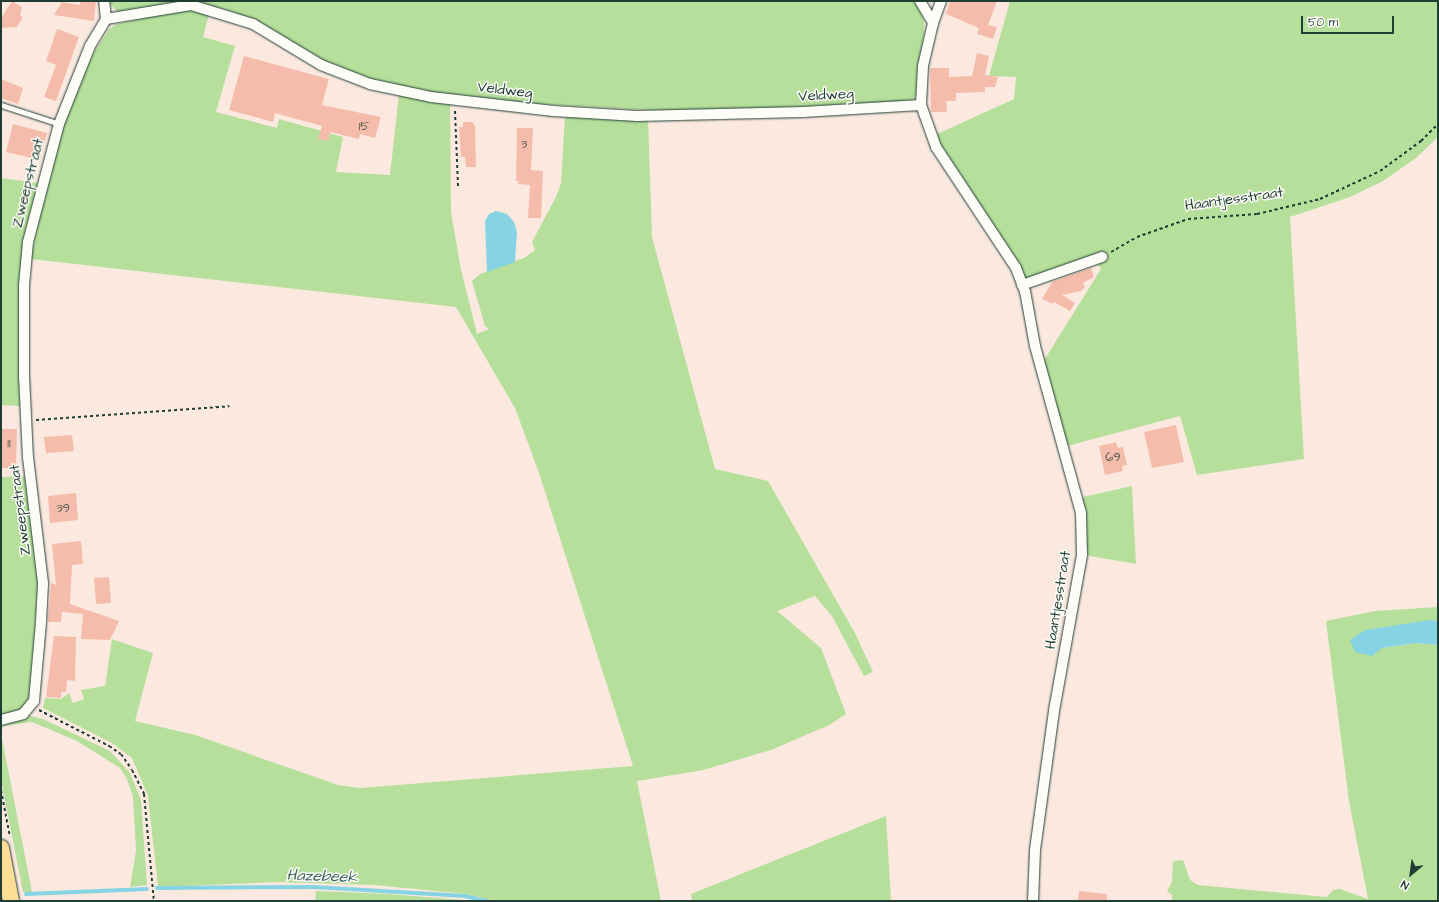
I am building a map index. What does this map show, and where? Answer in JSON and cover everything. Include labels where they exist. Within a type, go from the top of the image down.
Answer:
[{"type":"main road","points":[[1,848],[11,898]]},
{"type":"street","points":[[104,1],[106,19]]},
{"type":"street","points":[[920,1],[933,23]]},
{"type":"street","name":"Haantjesstraat","points":[[941,1],[933,23],[923,66],[921,105],[936,147],[1016,268],[1022,285],[1035,346],[1081,513],[1082,555],[1053,718],[1035,850],[1032,901]]},
{"type":"street","name":"Veldweg","points":[[106,19],[191,5],[216,11],[253,24],[321,65],[347,76],[396,90],[454,100],[553,111],[637,116],[802,112],[921,105]]},
{"type":"street","name":"Zweepstraat","points":[[31,706],[36,694],[43,583],[28,458],[23,331],[28,242],[59,124],[90,46],[106,19]]},
{"type":"street","points":[[1022,285],[1102,257]]},
{"type":"street","points":[[1,720],[23,714],[31,706]]},
{"type":"lane","points":[[1,105],[59,124]]},
{"type":"path","points":[[454,100],[458,186]]},
{"type":"path","name":"Haantjesstraat","points":[[1102,257],[1137,237],[1188,219],[1258,214],[1320,199],[1380,171],[1421,141],[1438,124]]},
{"type":"path","points":[[27,420],[229,406]]},
{"type":"path","points":[[31,706],[109,746],[121,754],[132,770],[144,794],[154,901]]},
{"type":"green space","points":[[917,1],[924,21],[924,35],[917,74],[918,91],[914,99],[907,103],[682,112],[521,103],[450,96],[374,81],[340,69],[251,20],[225,9],[190,3],[162,4],[117,12],[109,2]]},
{"type":"green space","points":[[1010,1],[1438,1],[1438,137],[1416,158],[1383,181],[1350,197],[1290,217],[1304,459],[1197,475],[1180,416],[1067,446],[1043,362],[1101,269],[1093,257],[1025,279],[935,135],[1014,99],[1016,77],[989,76]]},
{"type":"green space","points":[[194,10],[209,14],[203,37],[235,46],[216,112],[277,128],[279,119],[343,137],[336,172],[390,175],[399,94],[450,104],[451,212],[461,270],[477,334],[489,329],[485,326],[472,281],[480,274],[524,258],[535,250],[532,242],[557,195],[561,183],[565,115],[648,119],[652,237],[715,469],[768,481],[855,633],[873,672],[864,676],[832,616],[815,596],[777,611],[821,648],[846,714],[829,725],[771,750],[703,770],[637,781],[661,901],[495,901],[467,894],[374,885],[278,882],[158,887],[148,796],[132,758],[112,743],[43,708],[45,698],[61,699],[69,693],[73,703],[84,699],[81,690],[105,686],[112,639],[153,653],[135,721],[195,735],[338,785],[360,788],[633,766],[538,470],[515,408],[456,307],[31,259],[44,193],[64,123],[80,80],[95,51],[109,29],[117,24],[177,11]]},
{"type":"green space","points":[[1,178],[38,183],[27,230],[20,406],[1,405]]},
{"type":"green space","points":[[26,476],[39,570],[30,693],[26,704],[18,712],[1,716],[1,477]]},
{"type":"green space","points":[[1132,486],[1136,564],[1084,555],[1086,528],[1083,497]]},
{"type":"green space","points":[[1438,607],[1438,621],[1430,620],[1382,648],[1416,643],[1438,645],[1438,901],[1172,901],[1172,895],[1167,891],[1172,882],[1173,861],[1183,860],[1190,880],[1198,885],[1327,897],[1333,890],[1340,889],[1368,899],[1349,801],[1326,621],[1375,611]]},
{"type":"green space","points":[[31,716],[43,719],[110,751],[130,773],[141,800],[147,885],[130,887],[136,851],[133,797],[127,779],[120,768],[77,741],[32,722],[3,726],[1,731],[1,723]]},
{"type":"green space","points":[[1,734],[32,892],[23,892],[1,780]]},
{"type":"green space","points":[[886,816],[891,901],[692,901],[691,894]]},
{"type":"green space","points":[[316,891],[388,894],[476,901],[315,901]]},
{"type":"water","points":[[496,211],[507,214],[514,222],[517,232],[515,262],[487,272],[485,221],[489,214]]},
{"type":"water","points":[[1430,620],[1438,621],[1438,645],[1416,643],[1382,648],[1372,656],[1355,652],[1350,640],[1365,630]]},
{"type":"building","points":[[12,1],[22,7],[20,16],[23,17],[17,27],[1,28],[1,18]]},
{"type":"building","points":[[80,1],[96,1],[94,21],[54,15],[62,2],[80,5]]},
{"type":"building","points":[[950,1],[997,1],[988,25],[997,27],[993,39],[977,34],[979,28],[946,14]]},
{"type":"building","points":[[57,29],[79,37],[56,101],[44,97],[56,65],[46,61]]},
{"type":"building","points":[[977,53],[989,56],[985,75],[998,77],[995,87],[985,87],[985,92],[956,93],[956,101],[946,101],[947,112],[931,112],[930,68],[949,68],[949,77],[972,76]]},
{"type":"building","points":[[244,56],[329,79],[322,105],[381,117],[375,138],[360,134],[359,139],[330,132],[328,141],[318,139],[322,126],[275,113],[273,122],[229,110]]},
{"type":"building","points":[[1,79],[23,88],[18,104],[1,98]]},
{"type":"building","points":[[463,122],[472,122],[475,126],[476,167],[466,167],[465,157],[461,157],[459,127],[463,127]]},
{"type":"building","points":[[13,124],[47,133],[40,160],[6,152]]},
{"type":"building","points":[[517,128],[533,128],[531,170],[543,171],[541,218],[528,218],[530,185],[518,184],[519,181],[516,181]]},
{"type":"building","points":[[1091,268],[1094,277],[1083,283],[1085,287],[1081,291],[1062,295],[1075,303],[1070,311],[1054,302],[1053,304],[1042,299],[1052,282]]},
{"type":"building","points":[[1176,425],[1184,462],[1152,468],[1144,432]]},
{"type":"building","points":[[1,429],[17,429],[16,468],[1,468]]},
{"type":"building","points":[[72,435],[74,451],[46,453],[44,437]]},
{"type":"building","points":[[1116,442],[1118,448],[1123,447],[1127,465],[1122,466],[1123,471],[1105,475],[1099,446]]},
{"type":"building","points":[[76,493],[78,520],[50,523],[48,496]]},
{"type":"building","points":[[81,541],[83,564],[72,565],[70,604],[119,621],[110,640],[81,639],[83,614],[62,612],[61,622],[48,622],[51,583],[56,585],[52,544]]},
{"type":"building","points":[[109,577],[111,603],[96,604],[94,578]]},
{"type":"building","points":[[54,636],[76,637],[75,681],[67,680],[66,692],[61,692],[61,698],[46,697]]},
{"type":"building","points":[[1079,891],[1107,894],[1107,901],[1078,901]]},
{"type":"waterway","name":"Hazebeek","points":[[157,888],[314,887],[465,896],[486,901]]},
{"type":"waterway","name":"Hazebeek","points":[[26,894],[147,889]]}]
